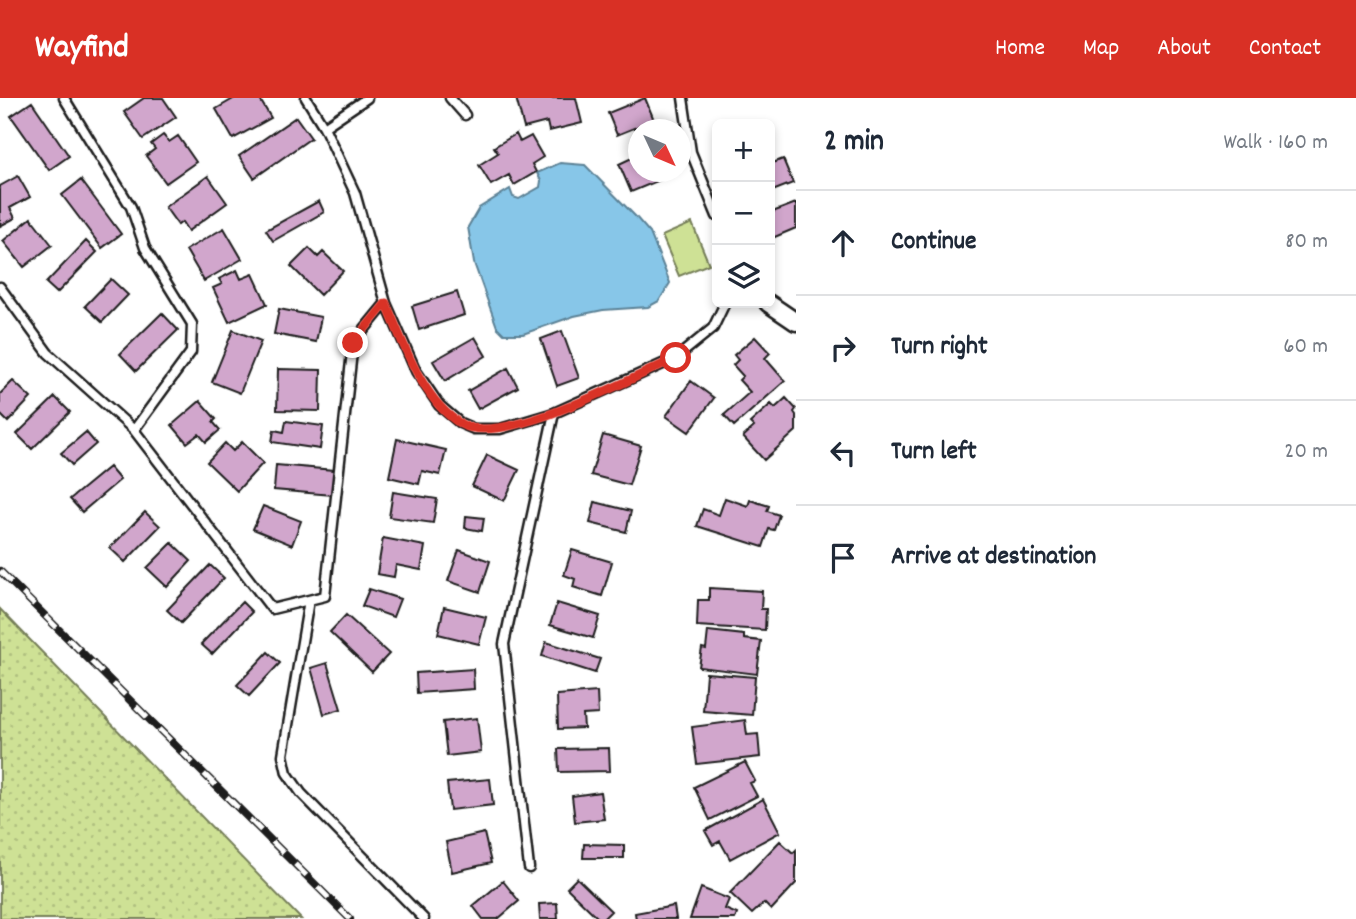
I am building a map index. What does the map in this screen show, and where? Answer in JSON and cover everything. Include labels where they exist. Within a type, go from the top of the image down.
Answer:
[{"type":"street","points":[[775,308],[796,321]]},
{"type":"lane","points":[[64,98],[131,207],[145,248],[192,324],[191,352],[135,430]]},
{"type":"lane","points":[[306,98],[324,127],[355,193],[386,303],[416,371],[439,405],[460,424],[474,429],[500,429],[554,413],[676,358],[713,328],[723,308]]},
{"type":"lane","points":[[324,127],[367,98]]},
{"type":"lane","points":[[450,98],[465,116]]},
{"type":"lane","points":[[683,98],[691,152],[712,204]]},
{"type":"lane","points":[[0,287],[48,353],[135,430],[272,609],[325,596],[353,343],[386,303]]},
{"type":"lane","points":[[529,868],[504,644],[554,413]]},
{"type":"lane","points":[[309,600],[283,755],[287,773],[301,793],[424,919]]},
{"type":"green space","points":[[692,223],[709,264],[679,276],[662,236]]},
{"type":"green space","points":[[0,609],[301,919],[0,919]]},
{"type":"water","points":[[560,163],[585,165],[636,217],[650,233],[670,283],[659,301],[648,307],[603,310],[574,316],[523,334],[504,334],[497,327],[474,263],[468,227],[479,208],[510,189],[513,197],[519,199],[540,187],[541,181],[537,173]]},
{"type":"building","points":[[144,98],[163,98],[176,117],[143,139],[124,112]]},
{"type":"building","points":[[235,98],[259,98],[271,118],[233,139],[216,109]]},
{"type":"building","points":[[516,98],[576,98],[582,123],[549,131],[547,122],[524,128]]},
{"type":"building","points":[[645,98],[654,119],[628,119],[628,131],[617,135],[608,113]]},
{"type":"building","points":[[32,102],[69,156],[49,170],[11,116]]},
{"type":"building","points":[[296,117],[311,138],[254,178],[239,156]]},
{"type":"building","points":[[516,134],[520,142],[531,136],[543,157],[532,164],[536,172],[514,185],[509,175],[491,185],[479,165],[498,153],[494,147]]},
{"type":"building","points":[[163,135],[169,142],[178,136],[196,162],[166,183],[146,156],[155,149],[151,144]]},
{"type":"building","points":[[783,159],[793,183],[775,190],[775,182],[775,162]]},
{"type":"building","points":[[628,160],[628,182],[655,182],[631,192],[619,164]]},
{"type":"building","points":[[18,176],[30,197],[10,208],[15,218],[0,226],[0,186]]},
{"type":"building","points":[[208,176],[227,203],[188,231],[182,222],[178,225],[165,207]]},
{"type":"building","points":[[81,180],[121,234],[102,248],[62,195]]},
{"type":"building","points":[[319,201],[324,212],[273,241],[266,230]]},
{"type":"building","points":[[796,203],[796,228],[775,237],[775,211]]},
{"type":"building","points":[[31,218],[52,245],[24,267],[3,241]]},
{"type":"building","points":[[224,228],[242,259],[204,281],[186,250]]},
{"type":"building","points":[[86,241],[97,252],[57,293],[46,283]]},
{"type":"building","points":[[309,248],[318,257],[323,252],[343,271],[320,295],[291,266]]},
{"type":"building","points":[[237,270],[241,279],[253,274],[267,304],[229,322],[213,288],[222,284],[219,279]]},
{"type":"building","points":[[111,279],[128,295],[102,322],[85,306]]},
{"type":"building","points":[[457,292],[464,315],[419,330],[412,306]]},
{"type":"building","points":[[279,309],[321,317],[316,342],[274,334]]},
{"type":"building","points":[[162,313],[178,330],[136,371],[120,354]]},
{"type":"building","points":[[233,330],[261,341],[240,393],[212,382]]},
{"type":"building","points":[[562,331],[579,378],[557,386],[541,339]]},
{"type":"building","points":[[475,337],[486,356],[445,381],[433,361]]},
{"type":"building","points":[[755,337],[770,353],[765,358],[785,381],[734,426],[724,415],[750,392],[739,380],[743,376],[733,365],[738,360],[734,355]]},
{"type":"building","points":[[508,368],[518,387],[478,409],[468,391]]},
{"type":"building","points":[[278,369],[321,370],[320,411],[277,410]]},
{"type":"building","points":[[13,381],[31,398],[8,422],[0,414],[0,394]]},
{"type":"building","points":[[691,381],[714,398],[689,432],[666,416]]},
{"type":"building","points":[[55,397],[70,412],[32,449],[17,434]]},
{"type":"building","points":[[786,398],[796,409],[796,431],[764,460],[743,437],[754,427],[750,423],[771,404],[775,408]]},
{"type":"building","points":[[200,401],[216,419],[213,422],[220,430],[206,442],[199,434],[187,443],[172,425]]},
{"type":"building","points":[[286,421],[323,426],[320,449],[272,442],[274,430],[284,432]]},
{"type":"building","points":[[86,432],[96,444],[72,465],[61,453]]},
{"type":"building","points":[[603,435],[641,446],[629,485],[591,475]]},
{"type":"building","points":[[397,439],[446,450],[440,475],[422,471],[419,484],[389,477]]},
{"type":"building","points":[[242,442],[263,463],[237,491],[207,462],[225,443],[233,451]]},
{"type":"building","points":[[487,455],[519,470],[504,501],[472,486]]},
{"type":"building","points":[[276,465],[334,470],[332,495],[274,490]]},
{"type":"building","points":[[109,467],[120,480],[82,512],[70,499]]},
{"type":"building","points":[[393,492],[437,499],[433,523],[389,517]]},
{"type":"building","points":[[725,498],[748,506],[750,500],[769,506],[767,511],[779,515],[774,530],[769,529],[763,547],[697,526],[703,509],[719,515]]},
{"type":"building","points":[[595,502],[631,511],[626,532],[590,523]]},
{"type":"building","points":[[263,506],[301,521],[292,545],[253,529]]},
{"type":"building","points":[[145,512],[160,526],[125,562],[110,548]]},
{"type":"building","points":[[466,516],[484,518],[482,531],[465,528]]},
{"type":"building","points":[[383,538],[425,546],[421,570],[396,565],[394,577],[377,574]]},
{"type":"building","points":[[172,543],[191,561],[167,587],[147,568]]},
{"type":"building","points":[[459,550],[490,561],[480,592],[448,581]]},
{"type":"building","points":[[572,550],[612,562],[602,596],[573,587],[575,579],[564,575]]},
{"type":"building","points":[[210,565],[224,578],[181,623],[167,610]]},
{"type":"building","points":[[709,588],[762,591],[761,609],[766,609],[765,630],[697,626],[698,600],[709,600]]},
{"type":"building","points":[[369,589],[400,599],[393,617],[362,606]]},
{"type":"building","points":[[242,602],[252,612],[212,654],[201,644]]},
{"type":"building","points":[[557,603],[600,616],[593,638],[550,625]]},
{"type":"building","points":[[444,607],[486,617],[479,644],[438,634]]},
{"type":"building","points":[[346,615],[389,654],[372,672],[330,632]]},
{"type":"building","points":[[708,631],[744,635],[744,639],[761,641],[757,674],[699,667],[702,648],[706,649]]},
{"type":"building","points":[[546,642],[600,659],[595,673],[542,656]]},
{"type":"building","points":[[268,652],[280,663],[249,696],[237,685]]},
{"type":"building","points":[[327,663],[341,709],[324,714],[311,668]]},
{"type":"building","points":[[473,669],[474,689],[417,693],[416,673]]},
{"type":"building","points":[[706,673],[755,677],[752,715],[703,711]]},
{"type":"building","points":[[597,692],[598,714],[583,715],[584,728],[558,729],[557,695]]},
{"type":"building","points":[[477,718],[481,752],[447,756],[443,722]]},
{"type":"building","points":[[745,720],[747,735],[758,734],[760,757],[697,764],[692,727]]},
{"type":"building","points":[[609,748],[610,771],[559,772],[558,749]]},
{"type":"building","points":[[745,762],[755,781],[750,783],[757,796],[710,820],[694,787]]},
{"type":"building","points":[[490,779],[493,805],[450,810],[447,783]]},
{"type":"building","points":[[600,792],[604,819],[575,822],[572,796]]},
{"type":"building","points":[[763,799],[780,832],[730,859],[720,841],[713,845],[705,831]]},
{"type":"building","points":[[484,833],[491,863],[452,872],[446,842]]},
{"type":"building","points":[[780,841],[793,853],[796,850],[796,883],[771,910],[764,903],[752,914],[730,893]]},
{"type":"building","points":[[584,844],[624,845],[624,858],[583,858]]},
{"type":"building","points":[[577,878],[611,911],[603,919],[599,919],[567,888]]},
{"type":"building","points":[[503,881],[519,901],[498,919],[483,919],[473,906]]},
{"type":"building","points":[[701,888],[729,899],[725,909],[737,914],[735,919],[690,919]]},
{"type":"building","points":[[557,903],[558,919],[540,919],[539,904]]},
{"type":"building","points":[[674,906],[676,919],[636,919],[635,913]]},
{"type":"railway","points":[[0,571],[350,919]]},
{"type":"route","points":[[353,343],[386,303],[416,371],[439,405],[460,424],[474,429],[500,429],[554,413],[676,358]]}]
